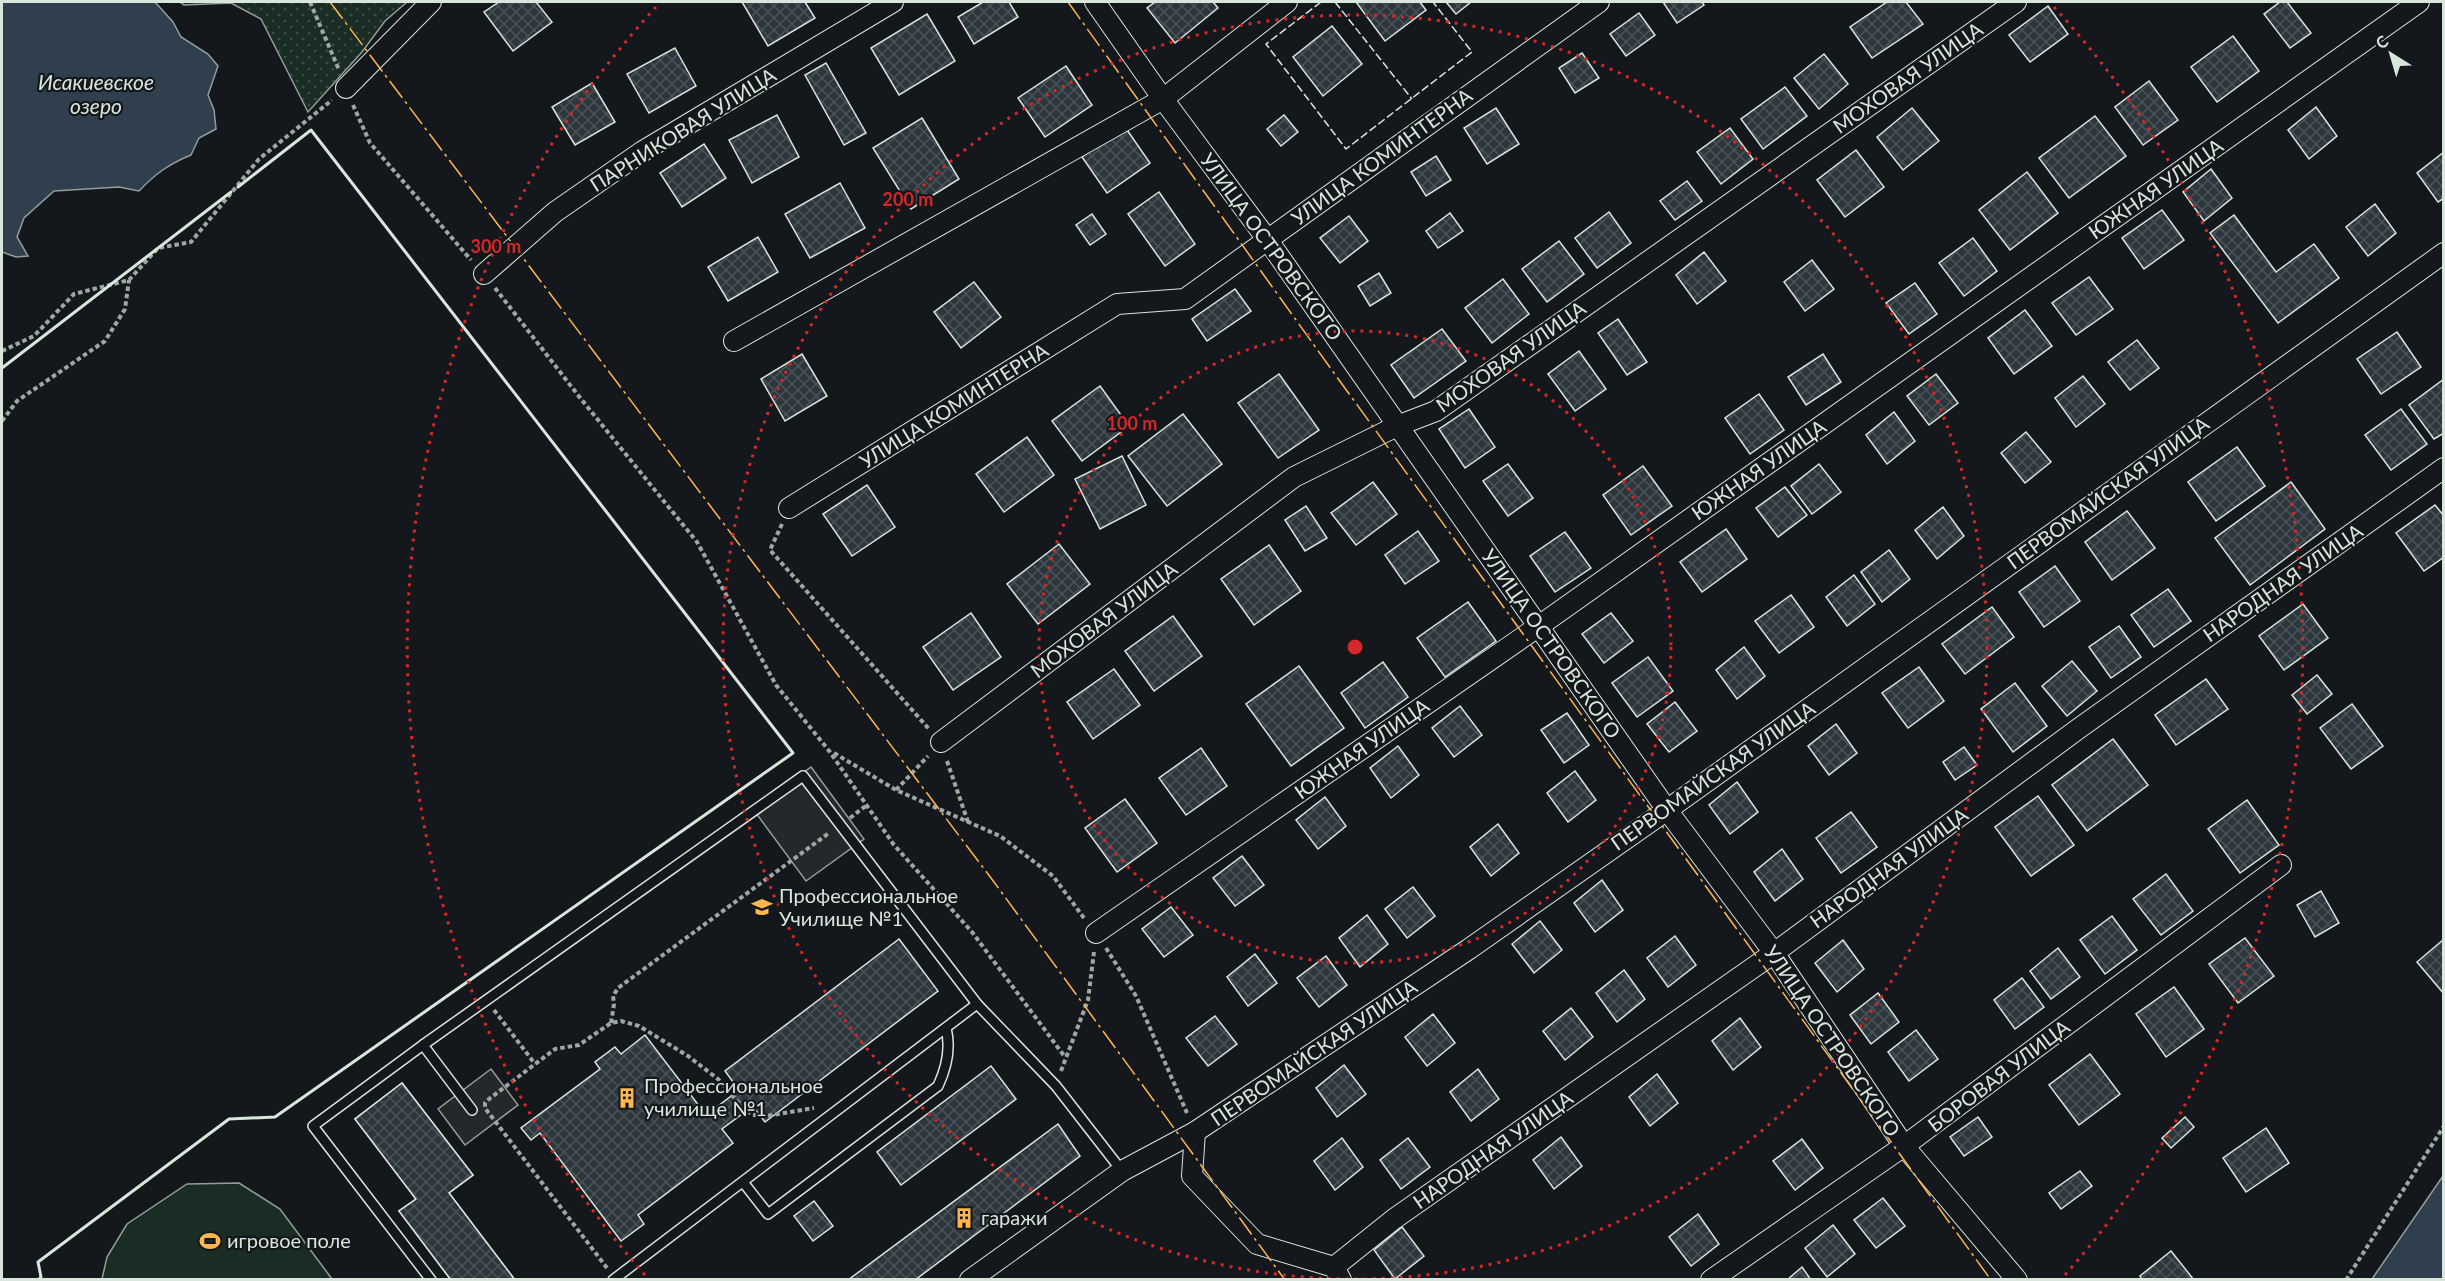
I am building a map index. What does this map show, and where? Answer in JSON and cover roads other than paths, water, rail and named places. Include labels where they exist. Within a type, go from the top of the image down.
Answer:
[{"type":"street","points":[[346,88],[431,2]]},
{"type":"street","name":"ПАРНИКОВАЯ УЛИЦА","points":[[484,274],[555,212],[643,151],[892,2]]},
{"type":"street","name":"УЛИЦА ОСТРОВСКОГО","points":[[1095,2],[1163,99],[1267,239],[1667,810],[1774,953],[1904,1146],[2017,1280]]},
{"type":"street","points":[[734,340],[1163,99],[1287,2]]},
{"type":"street","name":"УЛИЦА КОМИНТЕРНА","points":[[789,508],[1117,304],[1185,300],[1599,2]]},
{"type":"street","name":"МОХОВАЯ УЛИЦА","points":[[941,742],[1294,477],[1397,426],[1437,411],[2016,2]]},
{"type":"street","name":"ЮЖНАЯ УЛИЦА","points":[[1096,933],[1539,626],[2419,2]]},
{"type":"street","name":"ПЕРВОМАЙСКАЯ УЛИЦА","points":[[970,1280],[1122,1171],[1195,1132],[1469,949],[1667,810],[2444,252]]},
{"type":"street","name":"НАРОДНАЯ УЛИЦА","points":[[1338,1273],[1394,1219],[1774,953],[2078,729],[2444,468]]},
{"type":"street","name":"БОРОВАЯ УЛИЦА","points":[[1710,1280],[1904,1146],[2281,865]]},
{"type":"street","points":[[1195,1132],[1192,1176],[1257,1244],[1338,1273]]},
{"type":"lane","points":[[431,1280],[313,1126],[486,1000],[803,776],[977,1004],[1056,1086],[1122,1171]]},
{"type":"lane","points":[[614,1279],[977,1004]]},
{"type":"lane","points":[[743,1182],[768,1214],[938,1086],[944,1073],[950,1041],[946,1028]]},
{"type":"lane","points":[[423,1045],[472,1110]]},
{"type":"water","name":"Исакиевское озеро","points":[[2,2],[155,2],[173,22],[181,37],[208,54],[218,66],[208,95],[214,110],[216,129],[199,138],[191,155],[163,170],[139,191],[119,187],[54,191],[24,218],[17,237],[28,256],[16,257],[2,252]]},
{"type":"water","points":[[2443,1176],[2443,1279],[2372,1279]]},
{"type":"place","name":"Профессиональное Училище №1","points":[[762,907]]},
{"type":"place","name":"Профессиональное училище №1","points":[[627,1098]]},
{"type":"place","name":"гаражи","points":[[964,1218]]},
{"type":"place","name":"игровое поле","points":[[210,1241]]}]
